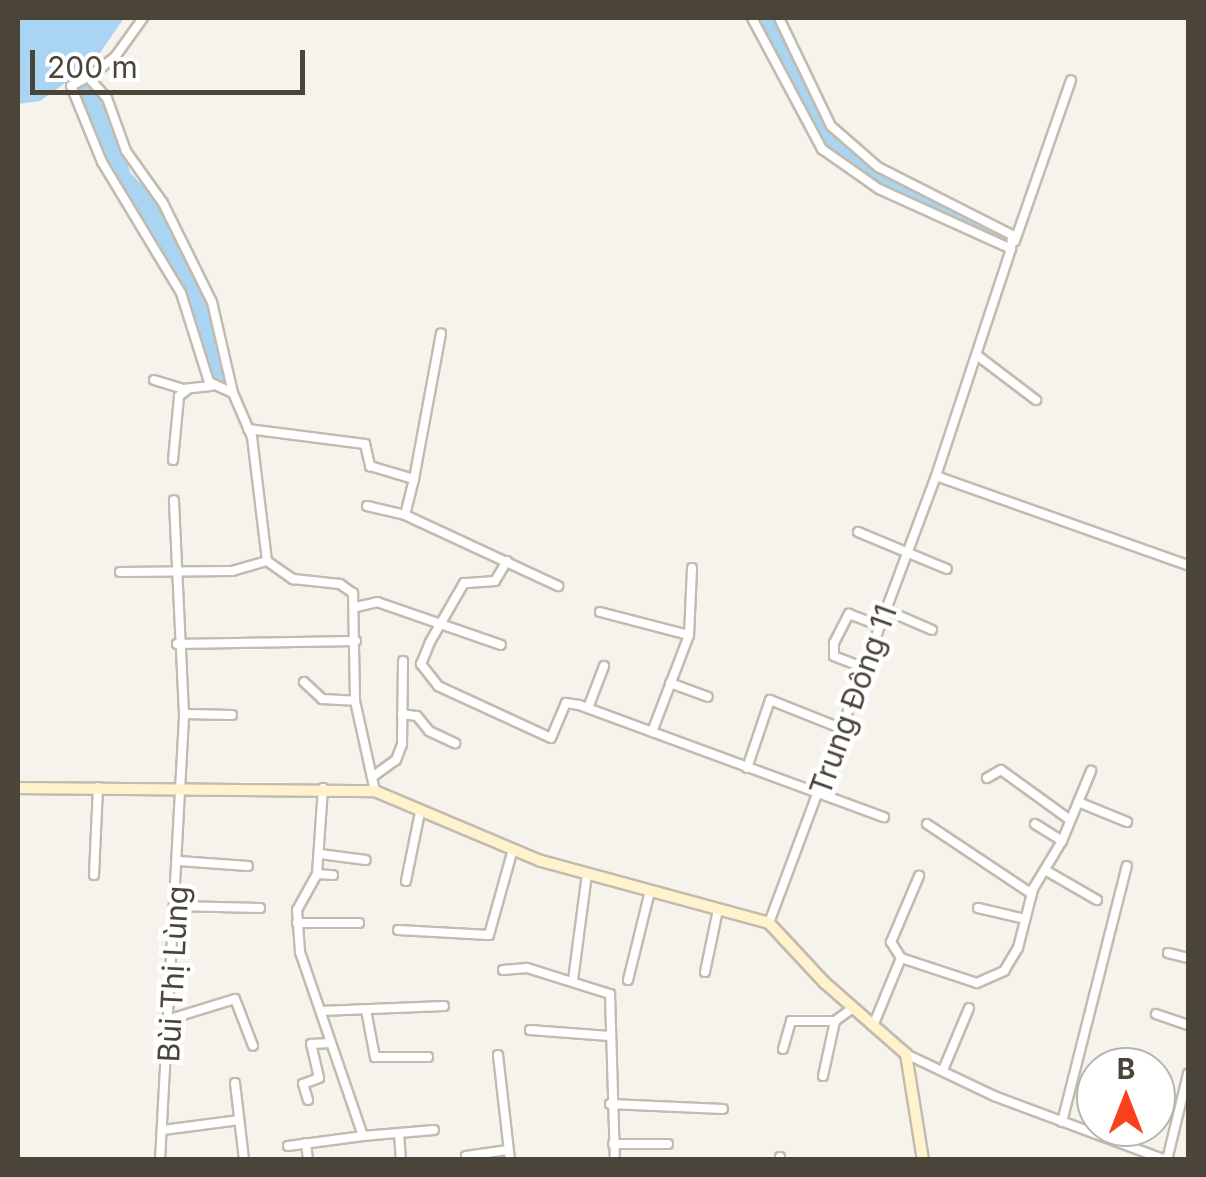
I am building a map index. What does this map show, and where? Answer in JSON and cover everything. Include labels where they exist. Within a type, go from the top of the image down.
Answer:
[{"type":"main road","points":[[18,788],[323,788],[375,792],[587,874],[769,924],[853,1008],[906,1054],[923,1160]]},
{"type":"street","points":[[143,18],[114,57],[71,86],[102,162],[181,293],[212,386]]},
{"type":"street","points":[[752,18],[822,148],[879,189],[1013,245]]},
{"type":"street","points":[[780,18],[831,126],[878,167],[970,211],[1013,245]]},
{"type":"street","points":[[88,77],[106,98],[126,151],[163,203],[212,302],[234,393],[248,428],[266,561],[292,579],[350,589],[356,607],[356,701],[375,792]]},
{"type":"street","name":"Trung Đông 11","points":[[769,924],[936,476],[1072,80]]},
{"type":"street","points":[[404,515],[441,334]]},
{"type":"street","points":[[978,356],[1036,400]]},
{"type":"street","points":[[154,380],[188,389],[212,386],[234,393]]},
{"type":"street","points":[[173,460],[180,396],[188,389]]},
{"type":"street","points":[[248,428],[365,444],[370,466],[414,479]]},
{"type":"street","points":[[936,476],[1188,565]]},
{"type":"street","name":"Bùi Thị Lùng","points":[[160,1160],[180,861],[184,714],[173,575],[174,500]]},
{"type":"street","points":[[367,506],[404,515],[558,586]]},
{"type":"street","points":[[858,532],[947,570]]},
{"type":"street","points":[[120,572],[173,575],[259,568],[266,561]]},
{"type":"street","points":[[506,561],[494,581],[464,583],[421,664],[438,686],[551,738],[566,703],[588,708],[884,818]]},
{"type":"street","points":[[652,732],[689,635],[692,568]]},
{"type":"street","points":[[356,607],[377,602],[446,621],[501,645]]},
{"type":"street","points":[[886,610],[932,630]]},
{"type":"street","points":[[600,612],[689,635]]},
{"type":"street","points":[[865,668],[834,656],[843,617],[880,626]]},
{"type":"street","points":[[177,644],[356,641]]},
{"type":"street","points":[[374,776],[396,760],[403,661]]},
{"type":"street","points":[[588,708],[604,666]]},
{"type":"street","points":[[304,682],[322,700],[356,701]]},
{"type":"street","points":[[670,683],[708,698]]},
{"type":"street","points":[[747,768],[770,700],[843,729]]},
{"type":"street","points":[[184,714],[232,715]]},
{"type":"street","points":[[402,714],[417,716],[429,732],[455,743]]},
{"type":"street","points":[[987,778],[1001,770],[1070,820]]},
{"type":"street","points":[[919,876],[891,942],[900,958],[977,983],[995,980],[1018,948],[1032,894],[1062,841],[1091,770]]},
{"type":"street","points":[[94,875],[98,788]]},
{"type":"street","points":[[323,788],[317,874],[300,898],[297,924],[363,1136]]},
{"type":"street","points":[[1078,802],[1126,822]]},
{"type":"street","points":[[406,881],[420,812]]},
{"type":"street","points":[[927,824],[1032,894]]},
{"type":"street","points":[[1035,824],[1062,841]]},
{"type":"street","points":[[398,930],[489,935],[514,848]]},
{"type":"street","points":[[320,854],[366,860]]},
{"type":"street","points":[[180,861],[248,866]]},
{"type":"street","points":[[1062,1122],[1128,866]]},
{"type":"street","points":[[1045,870],[1097,900]]},
{"type":"street","points":[[317,874],[333,875]]},
{"type":"street","points":[[573,980],[587,874]]},
{"type":"street","points":[[628,980],[650,891]]},
{"type":"street","points":[[176,906],[260,908]]},
{"type":"street","points":[[978,908],[1025,919]]},
{"type":"street","points":[[705,972],[718,910]]},
{"type":"street","points":[[297,924],[359,923]]},
{"type":"street","points":[[1168,953],[1188,958]]},
{"type":"street","points":[[873,1026],[900,958]]},
{"type":"street","points":[[503,970],[527,968],[610,994],[610,1104],[615,1160]]},
{"type":"street","points":[[170,1020],[235,998],[253,1046]]},
{"type":"street","points":[[321,1011],[444,1006]]},
{"type":"street","points":[[783,1050],[791,1021],[835,1021],[853,1008]]},
{"type":"street","points":[[944,1070],[969,1008]]},
{"type":"street","points":[[366,1010],[374,1058],[428,1058]]},
{"type":"street","points":[[1156,1014],[1188,1025]]},
{"type":"street","points":[[823,1076],[835,1021]]},
{"type":"street","points":[[530,1030],[609,1036]]},
{"type":"street","points":[[308,1100],[303,1084],[319,1078],[311,1044],[331,1043]]},
{"type":"street","points":[[906,1054],[1062,1122],[1167,1160],[1188,1074]]},
{"type":"street","points":[[466,1156],[509,1155],[498,1055]]},
{"type":"street","points":[[235,1084],[244,1160]]},
{"type":"street","points":[[610,1104],[723,1108]]},
{"type":"street","points":[[163,1130],[239,1120]]},
{"type":"street","points":[[288,1146],[434,1130]]},
{"type":"street","points":[[399,1133],[402,1159]]},
{"type":"street","points":[[306,1143],[308,1160]]},
{"type":"street","points":[[613,1144],[668,1144]]},
{"type":"water","points":[[18,18],[124,18],[93,63],[40,101],[18,104]]},
{"type":"water","points":[[755,18],[775,18],[830,129],[849,148],[1010,237],[1008,242],[869,180],[822,144]]},
{"type":"water","points":[[86,78],[104,94],[130,172],[157,202],[210,301],[226,387],[216,384],[177,276],[104,161],[76,92]]}]
